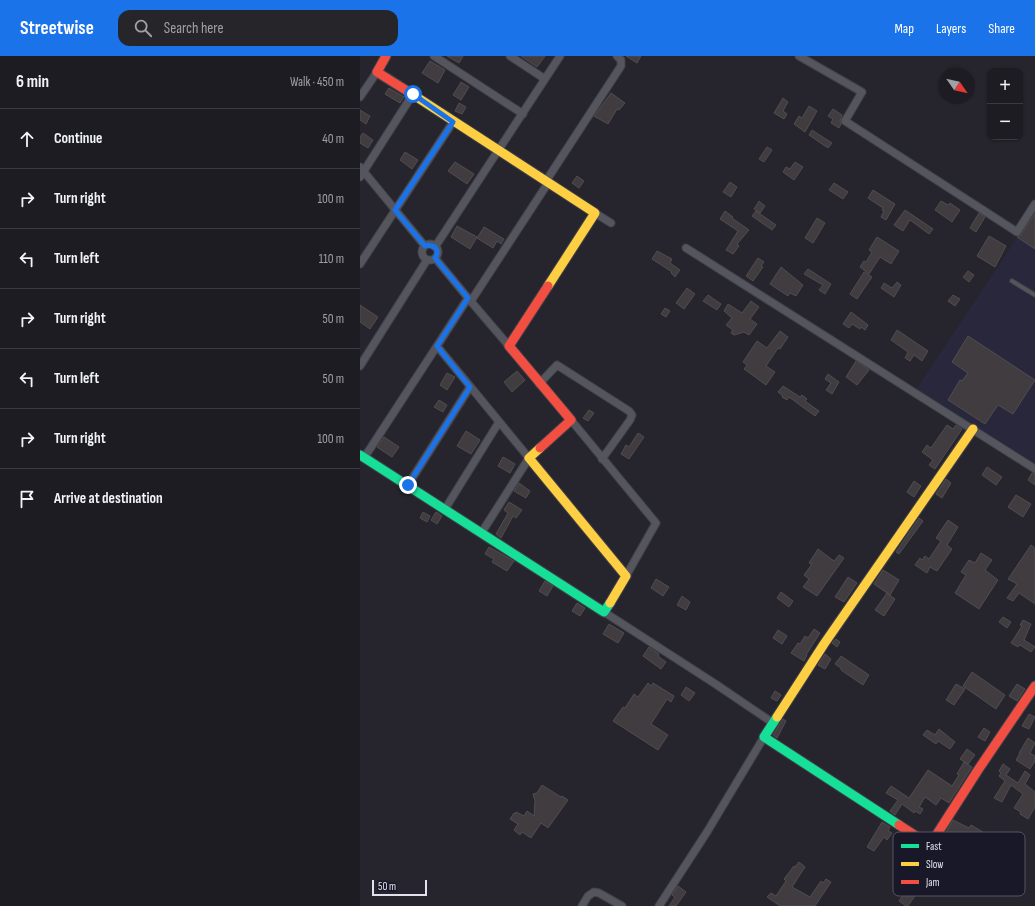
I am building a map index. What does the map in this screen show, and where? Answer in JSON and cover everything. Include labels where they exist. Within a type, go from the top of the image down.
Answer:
[{"type":"street","points":[[360,97],[386,56]]},
{"type":"street","points":[[434,56],[523,114]]},
{"type":"street","points":[[510,56],[545,79]]},
{"type":"street","points":[[435,247],[560,56]]},
{"type":"street","points":[[617,56],[621,60],[621,66],[470,299],[362,457],[482,532],[773,723]]},
{"type":"street","points":[[799,56],[862,92],[845,121],[1017,232],[1035,204]]},
{"type":"street","points":[[377,72],[611,223]]},
{"type":"street","points":[[413,94],[361,172],[425,246]]},
{"type":"street","points":[[360,264],[453,122]]},
{"type":"street","points":[[509,346],[595,213]]},
{"type":"street","points":[[425,246],[428,245],[435,247]]},
{"type":"street","points":[[425,246],[422,254],[427,260]]},
{"type":"street","points":[[435,247],[437,251],[435,258]]},
{"type":"street","points":[[686,248],[1035,469]]},
{"type":"street","points":[[435,258],[656,523],[604,612]]},
{"type":"street","points":[[360,366],[427,260],[435,258]]},
{"type":"street","points":[[437,346],[626,576]]},
{"type":"street","points":[[539,384],[557,365],[629,411],[632,415],[630,420],[602,459]]},
{"type":"street","points":[[408,485],[470,387]]},
{"type":"street","points":[[482,532],[529,458],[571,420]]},
{"type":"street","points":[[445,509],[499,422]]},
{"type":"street","points":[[659,906],[707,832],[764,737],[824,644],[973,429]]},
{"type":"street","points":[[938,832],[1035,686]]},
{"type":"street","points":[[764,737],[910,832]]},
{"type":"street","points":[[582,906],[588,896],[594,892],[599,893],[622,906]]},
{"type":"lane","points":[[1012,280],[1035,295]]},
{"type":"shaded area","points":[[1035,209],[1035,468],[915,391]]},
{"type":"building","points":[[447,56],[463,56],[459,63]]},
{"type":"building","points":[[521,56],[545,56],[537,67]]},
{"type":"building","points":[[626,56],[641,56],[637,63]]},
{"type":"building","points":[[430,61],[445,70],[438,83],[422,73]]},
{"type":"building","points":[[461,82],[469,87],[461,100],[453,95]]},
{"type":"building","points":[[389,88],[404,97],[400,103],[385,94]]},
{"type":"building","points":[[611,93],[625,103],[619,110],[617,109],[608,124],[594,116]]},
{"type":"building","points":[[783,98],[788,102],[783,111],[787,114],[784,119],[774,113]]},
{"type":"building","points":[[459,103],[466,107],[462,114],[455,111]]},
{"type":"building","points":[[809,106],[817,111],[805,132],[794,124],[799,116],[802,118]]},
{"type":"building","points":[[833,109],[842,115],[839,128],[831,123],[833,119],[828,116]]},
{"type":"building","points":[[360,110],[370,116],[366,124],[360,120]]},
{"type":"building","points":[[812,130],[832,143],[828,148],[809,135]]},
{"type":"building","points":[[363,133],[373,140],[368,148],[360,143],[360,137]]},
{"type":"building","points":[[767,147],[772,150],[764,162],[759,159]]},
{"type":"building","points":[[405,152],[418,160],[412,169],[400,160]]},
{"type":"building","points":[[455,162],[474,174],[467,184],[448,171]]},
{"type":"building","points":[[795,162],[803,167],[794,180],[783,172],[786,167],[790,169]]},
{"type":"building","points":[[577,176],[584,181],[579,188],[572,183]]},
{"type":"building","points":[[730,182],[737,187],[731,197],[723,192]]},
{"type":"building","points":[[834,183],[848,192],[843,199],[829,190]]},
{"type":"building","points":[[873,190],[895,204],[886,220],[881,217],[884,211],[882,210],[883,208],[868,198]]},
{"type":"building","points":[[759,201],[765,206],[760,213],[754,209]]},
{"type":"building","points":[[941,201],[948,205],[950,203],[960,210],[952,222],[935,210]]},
{"type":"building","points":[[905,210],[933,229],[929,234],[910,220],[903,231],[894,225]]},
{"type":"building","points":[[725,211],[749,230],[737,244],[739,246],[733,254],[726,250],[738,231],[720,219]]},
{"type":"building","points":[[756,211],[776,225],[772,230],[752,216]]},
{"type":"building","points":[[979,213],[985,217],[976,232],[970,228]]},
{"type":"building","points":[[1035,213],[1035,249],[1017,237],[1021,235]]},
{"type":"building","points":[[817,218],[825,223],[813,243],[805,238]]},
{"type":"building","points":[[457,226],[477,237],[470,249],[451,237]]},
{"type":"building","points":[[484,227],[504,239],[501,244],[497,241],[493,248],[477,238]]},
{"type":"building","points":[[989,236],[1006,246],[995,267],[977,256]]},
{"type":"building","points":[[877,237],[899,251],[891,264],[880,257],[869,274],[860,267],[864,261],[866,262],[872,252],[869,250]]},
{"type":"building","points":[[657,251],[672,259],[670,263],[680,270],[675,277],[671,273],[672,272],[652,259]]},
{"type":"building","points":[[758,258],[764,262],[761,266],[763,267],[753,281],[746,276]]},
{"type":"building","points":[[781,267],[803,285],[796,296],[790,293],[788,296],[770,284]]},
{"type":"building","points":[[808,269],[831,284],[825,294],[819,290],[823,285],[804,274]]},
{"type":"building","points":[[968,271],[974,275],[969,282],[963,277]]},
{"type":"building","points":[[864,272],[872,277],[857,299],[850,294]]},
{"type":"building","points":[[897,282],[901,285],[894,297],[881,288],[884,283],[892,288]]},
{"type":"building","points":[[687,288],[695,294],[684,309],[676,303]]},
{"type":"building","points":[[708,295],[721,304],[717,310],[703,301]]},
{"type":"building","points":[[953,295],[960,299],[955,306],[948,301]]},
{"type":"building","points":[[751,301],[759,307],[750,319],[757,324],[749,335],[744,332],[734,335],[731,333],[733,330],[726,325],[732,318],[724,311],[728,304],[742,313]]},
{"type":"building","points":[[360,305],[378,317],[370,329],[360,322]]},
{"type":"building","points":[[665,308],[670,311],[666,317],[661,314]]},
{"type":"building","points":[[851,312],[868,325],[865,330],[852,324],[849,328],[843,324]]},
{"type":"building","points":[[897,330],[928,351],[922,361],[914,355],[910,361],[905,358],[908,352],[891,340]]},
{"type":"building","points":[[780,331],[788,337],[780,349],[778,348],[766,366],[775,372],[766,385],[744,369],[747,365],[743,362],[757,341],[767,348]]},
{"type":"building","points":[[968,336],[1035,380],[1013,414],[998,405],[985,424],[948,400],[960,380],[962,381],[968,373],[952,362]]},
{"type":"building","points":[[856,361],[869,370],[857,385],[846,377]]},
{"type":"building","points":[[517,371],[525,380],[512,392],[504,382]]},
{"type":"building","points":[[447,373],[455,377],[447,390],[440,385]]},
{"type":"building","points":[[828,374],[839,382],[832,394],[826,390],[831,383],[825,379]]},
{"type":"building","points":[[783,386],[800,397],[802,395],[807,399],[805,401],[819,411],[815,416],[789,397],[787,400],[782,397],[783,396],[778,392]]},
{"type":"building","points":[[439,400],[447,405],[443,412],[434,407]]},
{"type":"building","points":[[589,410],[594,413],[588,421],[583,418]]},
{"type":"building","points":[[947,425],[953,429],[956,425],[962,429],[935,469],[929,465],[933,460],[922,452],[927,445],[931,448]]},
{"type":"building","points":[[466,431],[480,440],[471,454],[457,446]]},
{"type":"building","points":[[638,433],[644,437],[629,459],[621,454],[626,445],[629,447]]},
{"type":"building","points":[[384,437],[399,447],[392,457],[377,447]]},
{"type":"building","points":[[503,457],[515,464],[510,473],[498,466]]},
{"type":"building","points":[[987,467],[1002,477],[996,485],[982,475]]},
{"type":"building","points":[[1032,473],[1035,474],[1035,485],[1028,480]]},
{"type":"building","points":[[946,479],[951,483],[942,498],[936,494]]},
{"type":"building","points":[[914,481],[921,486],[914,497],[907,492]]},
{"type":"building","points":[[519,483],[530,491],[526,498],[514,491]]},
{"type":"building","points":[[1016,495],[1031,504],[1023,517],[1008,507]]},
{"type":"building","points":[[509,502],[522,510],[516,518],[513,516],[501,538],[496,534],[508,513],[504,510]]},
{"type":"building","points":[[423,512],[430,516],[427,522],[420,518]]},
{"type":"building","points":[[436,512],[442,516],[437,524],[431,520]]},
{"type":"building","points":[[919,518],[923,521],[899,554],[896,552]]},
{"type":"building","points":[[948,520],[958,527],[947,545],[952,549],[937,571],[930,567],[927,573],[915,565],[920,558],[922,560],[925,556],[929,559],[941,541],[936,538]]},
{"type":"building","points":[[1031,545],[1035,548],[1035,604],[1019,593],[1013,601],[1007,598],[1017,584],[1008,579]]},
{"type":"building","points":[[489,547],[514,561],[507,571],[492,562],[494,559],[485,554]]},
{"type":"building","points":[[818,549],[834,561],[839,555],[844,558],[817,596],[803,587],[809,579],[804,575],[812,564],[809,563]]},
{"type":"building","points":[[981,553],[992,560],[985,570],[998,580],[979,609],[955,593],[966,575],[961,572],[969,560],[975,563]]},
{"type":"building","points":[[883,570],[899,580],[890,595],[874,584]]},
{"type":"building","points":[[848,577],[857,583],[844,602],[835,597]]},
{"type":"building","points":[[656,579],[669,587],[663,596],[651,588]]},
{"type":"building","points":[[545,581],[553,586],[547,596],[539,591]]},
{"type":"building","points":[[781,592],[793,601],[789,607],[777,598]]},
{"type":"building","points":[[887,593],[895,599],[884,616],[875,610]]},
{"type":"building","points":[[682,596],[690,602],[686,610],[677,605]]},
{"type":"building","points":[[577,603],[585,608],[580,616],[572,611]]},
{"type":"building","points":[[1003,617],[1011,622],[1007,628],[999,622]]},
{"type":"building","points":[[1023,620],[1031,624],[1024,640],[1035,647],[1031,652],[1020,645],[1018,647],[1011,643],[1022,626],[1020,625]]},
{"type":"building","points":[[609,624],[624,633],[618,643],[603,634]]},
{"type":"building","points":[[814,629],[820,633],[806,655],[804,661],[791,653],[798,643],[800,644],[805,636],[808,638]]},
{"type":"building","points":[[778,630],[787,636],[782,644],[773,638]]},
{"type":"building","points":[[836,639],[840,642],[837,647],[832,643]]},
{"type":"building","points":[[649,647],[659,654],[658,656],[666,662],[661,669],[643,656]]},
{"type":"building","points":[[825,654],[831,659],[825,669],[818,665]]},
{"type":"building","points":[[841,656],[869,675],[863,685],[835,664]]},
{"type":"building","points":[[972,672],[1005,695],[996,709],[963,686]]},
{"type":"building","points":[[648,683],[651,686],[653,683],[674,696],[671,702],[667,699],[651,724],[668,735],[658,750],[613,721],[623,707],[625,708],[634,694],[638,697]]},
{"type":"building","points":[[956,684],[965,689],[954,705],[946,700]]},
{"type":"building","points":[[1017,684],[1025,689],[1017,701],[1009,696]]},
{"type":"building","points":[[686,687],[695,693],[689,701],[681,695]]},
{"type":"building","points":[[775,691],[781,695],[777,701],[771,698]]},
{"type":"building","points":[[1029,714],[1035,717],[1029,729],[1022,726]]},
{"type":"building","points":[[783,719],[786,721],[777,738],[773,735]]},
{"type":"building","points":[[984,728],[990,732],[985,741],[978,737]]},
{"type":"building","points":[[939,729],[955,742],[950,749],[938,741],[936,744],[923,735],[927,730],[935,735]]},
{"type":"building","points":[[1028,738],[1035,743],[1030,753],[1035,756],[1035,761],[1030,769],[1016,760]]},
{"type":"building","points":[[967,749],[975,755],[968,764],[960,759]]},
{"type":"building","points":[[964,762],[972,767],[949,803],[941,798],[936,805],[925,797],[919,807],[923,809],[920,814],[915,811],[914,813],[902,804],[895,815],[890,811],[898,800],[886,793],[891,786],[909,798],[928,770],[952,786],[959,775],[957,774]]},
{"type":"building","points":[[1003,764],[1010,769],[1006,775],[1018,783],[1025,771],[1030,775],[1025,784],[1035,792],[1035,807],[1028,819],[1014,808],[1023,794],[1011,785],[1002,802],[994,798],[1005,781],[999,776],[1001,773],[999,771]]},
{"type":"building","points":[[542,785],[568,800],[548,828],[541,823],[531,838],[522,832],[520,835],[514,830],[518,824],[510,819],[516,812],[524,816],[527,811],[534,816],[535,801],[533,794],[537,793]]},
{"type":"building","points":[[953,820],[969,828],[971,825],[983,832],[946,832]]},
{"type":"building","points":[[882,822],[890,827],[888,831],[892,833],[887,840],[884,837],[874,851],[867,847]]},
{"type":"building","points":[[799,862],[805,867],[792,887],[810,897],[821,881],[823,883],[826,879],[831,882],[815,906],[780,906],[767,897],[771,893],[776,896],[786,881],[784,879]]},
{"type":"building","points":[[678,886],[686,892],[676,906],[669,906],[675,897],[672,895]]},
{"type":"building","points":[[902,896],[915,896],[908,906],[899,901]]},
{"type":"traffic: fast","points":[[360,455],[604,612],[610,603]]},
{"type":"traffic: fast","points":[[777,717],[764,737],[899,825]]},
{"type":"traffic: slow","points":[[412,94],[595,213],[548,286]]},
{"type":"traffic: slow","points":[[777,717],[824,644],[973,429]]},
{"type":"traffic: slow","points":[[540,448],[529,458],[626,576],[610,603]]},
{"type":"traffic: jam","points":[[386,56],[377,72],[412,94]]},
{"type":"traffic: jam","points":[[540,448],[571,420],[509,346],[548,286]]},
{"type":"traffic: jam","points":[[938,832],[1035,686]]},
{"type":"traffic: jam","points":[[899,825],[910,832]]},
{"type":"route","points":[[408,485],[470,387],[437,346],[468,298],[435,258],[437,251],[435,247],[432,245],[425,246],[395,210],[453,122],[413,94]]}]
